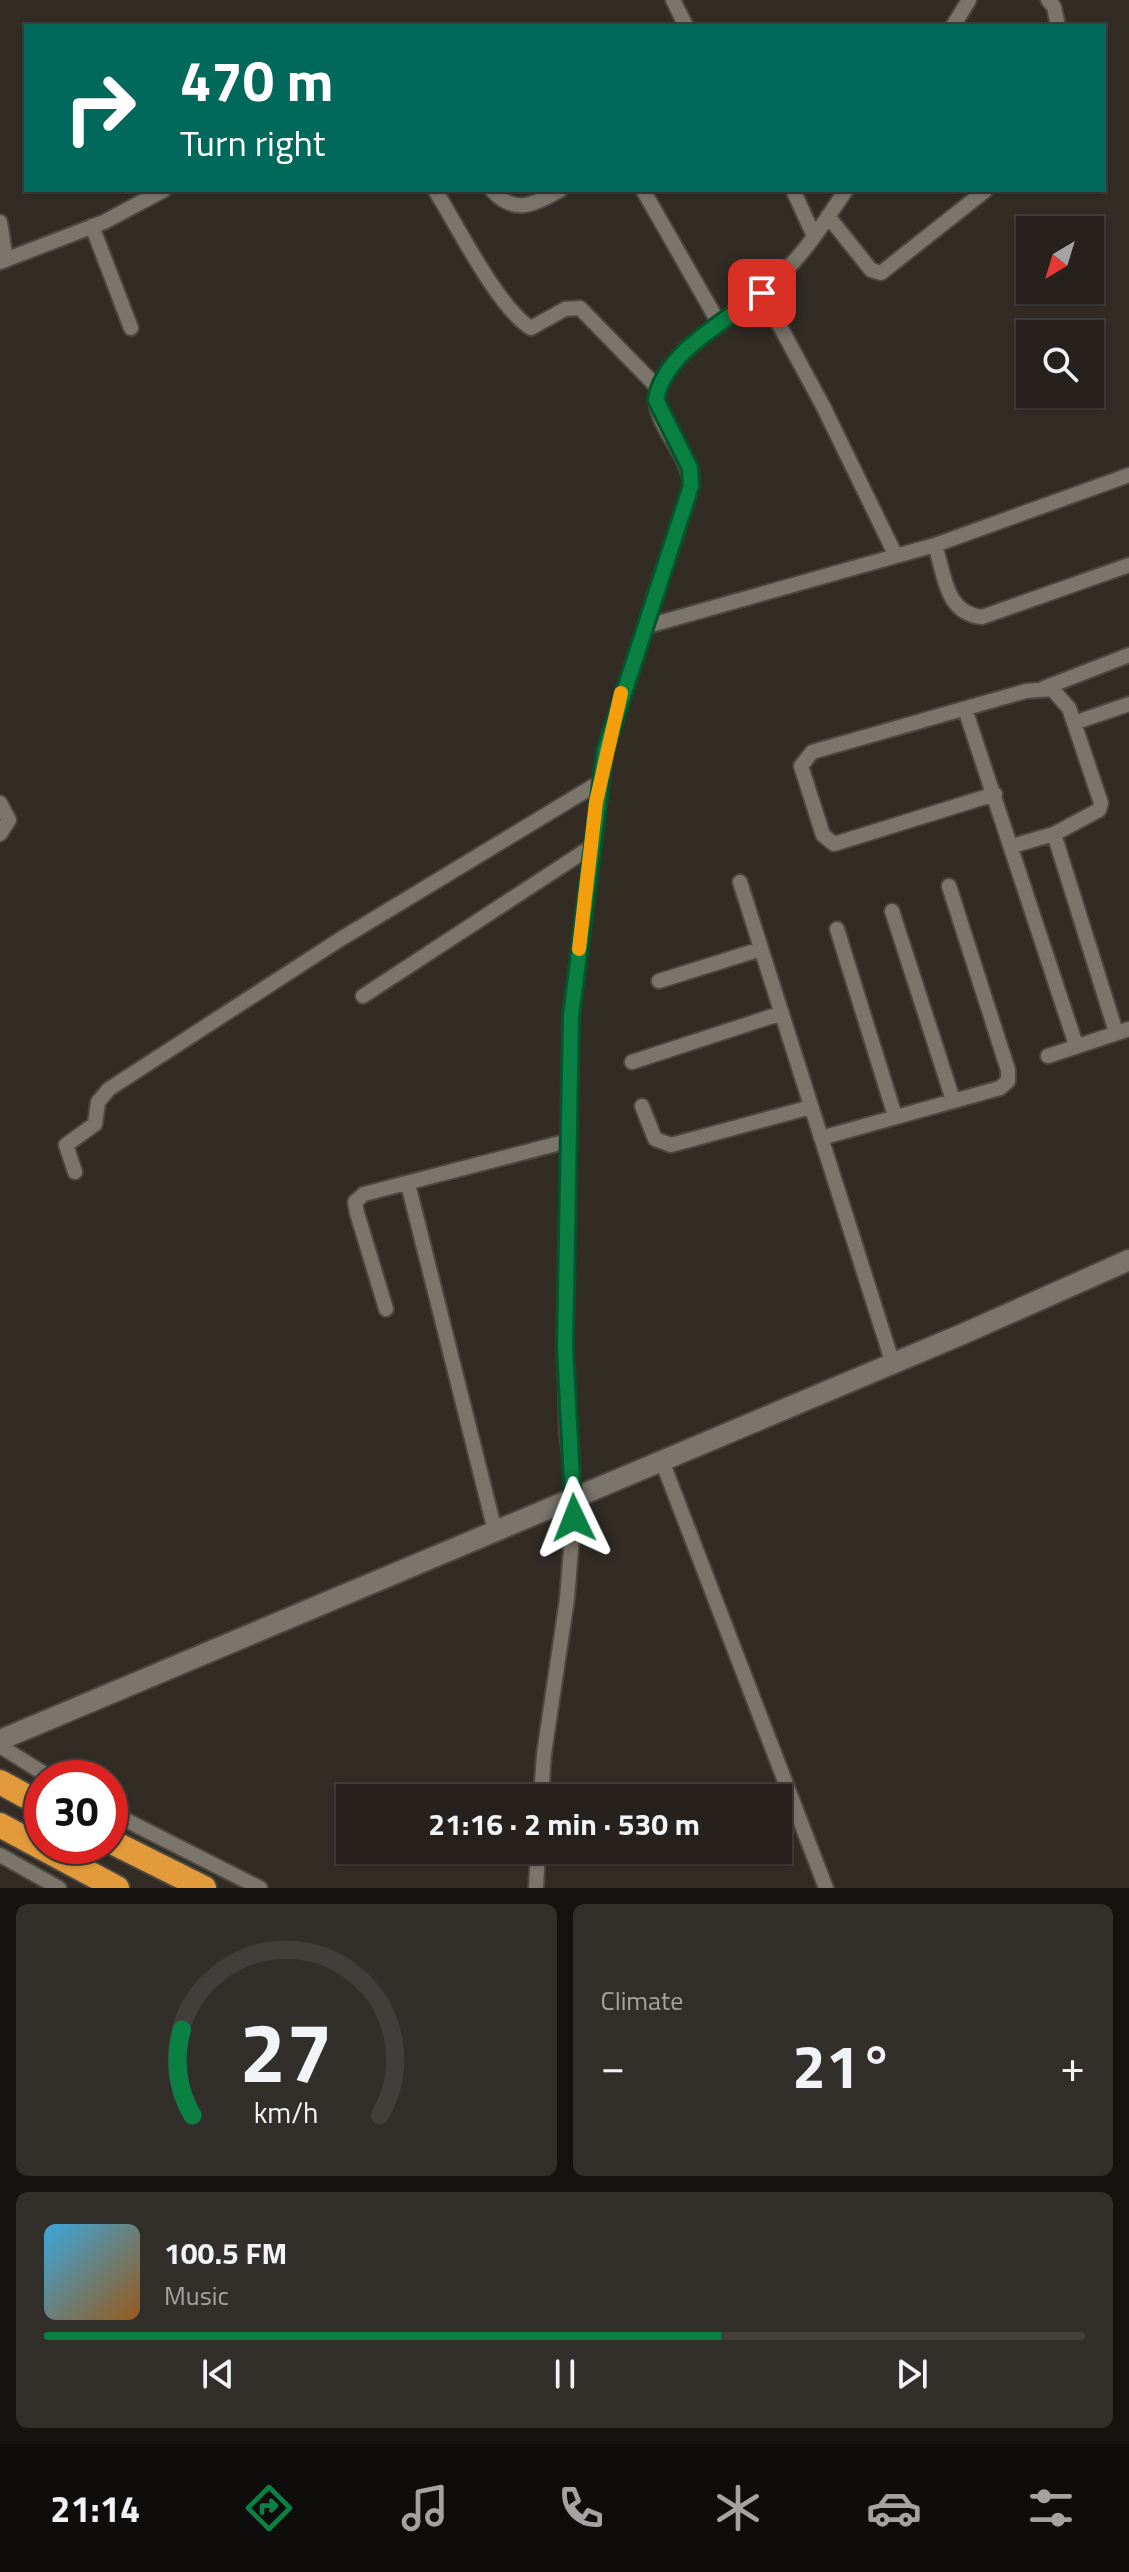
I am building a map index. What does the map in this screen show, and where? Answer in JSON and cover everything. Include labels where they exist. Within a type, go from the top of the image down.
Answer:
[{"type":"highway","points":[[0,1782],[24,1795]]},
{"type":"highway","points":[[0,1825],[117,1888]]},
{"type":"highway","points":[[128,1850],[204,1888]]},
{"type":"street","points":[[673,0],[685,24]]},
{"type":"street","points":[[954,24],[969,0]]},
{"type":"street","points":[[1048,0],[1054,7],[1058,24]]},
{"type":"street","points":[[0,222],[3,261],[92,226],[160,192]]},
{"type":"street","points":[[436,192],[505,302],[524,324],[531,328],[565,309],[580,308],[658,388]]},
{"type":"street","points":[[495,192],[523,208],[534,206],[557,192]]},
{"type":"street","points":[[644,192],[720,325]]},
{"type":"street","points":[[794,192],[814,236]]},
{"type":"street","points":[[542,1784],[567,1599],[575,1498],[567,1434],[565,1347],[571,1016],[600,782],[622,692],[691,486],[690,468],[660,413],[658,388],[675,362],[762,293],[814,236],[845,192]]},
{"type":"street","points":[[828,216],[871,270],[881,273],[983,192]]},
{"type":"street","points":[[92,226],[131,328]]},
{"type":"street","points":[[762,293],[823,406],[896,556]]},
{"type":"street","points":[[644,627],[935,545],[1129,475]]},
{"type":"street","points":[[935,545],[955,607],[965,615],[982,617],[1129,565]]},
{"type":"street","points":[[995,794],[834,844],[823,835],[802,775],[805,758],[812,752],[1041,688],[1129,655]]},
{"type":"street","points":[[1012,846],[1054,834],[1090,817],[1099,810],[1101,803],[1074,723],[1060,694],[1041,688]]},
{"type":"street","points":[[1074,723],[1129,704]]},
{"type":"street","points":[[965,709],[1076,1045]]},
{"type":"street","points":[[75,1172],[66,1145],[95,1124],[98,1102],[109,1089],[339,940],[600,782]]},
{"type":"street","points":[[0,803],[9,820],[0,834]]},
{"type":"street","points":[[1048,1056],[1123,1031],[1054,834]]},
{"type":"street","points":[[363,996],[591,847]]},
{"type":"street","points":[[740,882],[893,1364]]},
{"type":"street","points":[[821,1138],[1000,1088],[1008,1081],[1008,1070],[949,886]]},
{"type":"street","points":[[892,911],[953,1100]]},
{"type":"street","points":[[837,929],[895,1116]]},
{"type":"street","points":[[659,981],[761,949]]},
{"type":"street","points":[[632,1062],[782,1013]]},
{"type":"street","points":[[642,1106],[655,1139],[671,1145],[811,1107]]},
{"type":"street","points":[[386,1309],[355,1202],[364,1194],[568,1141]]},
{"type":"street","points":[[408,1184],[495,1531]]},
{"type":"street","points":[[0,1740],[893,1364],[1129,1260]]},
{"type":"street","points":[[662,1461],[826,1888]]},
{"type":"street","points":[[0,1746],[24,1761]]},
{"type":"street","points":[[128,1821],[260,1888]]},
{"type":"street","points":[[0,1855],[59,1888]]},
{"type":"street","points":[[536,1888],[537,1864]]},
{"type":"slow traffic","points":[[579,949],[596,802],[605,751],[621,693]]},
{"type":"route","points":[[574,1518],[575,1498],[567,1434],[565,1347],[571,1016],[596,802],[605,751],[691,486],[690,468],[656,400],[658,388],[675,362],[762,293]]}]
